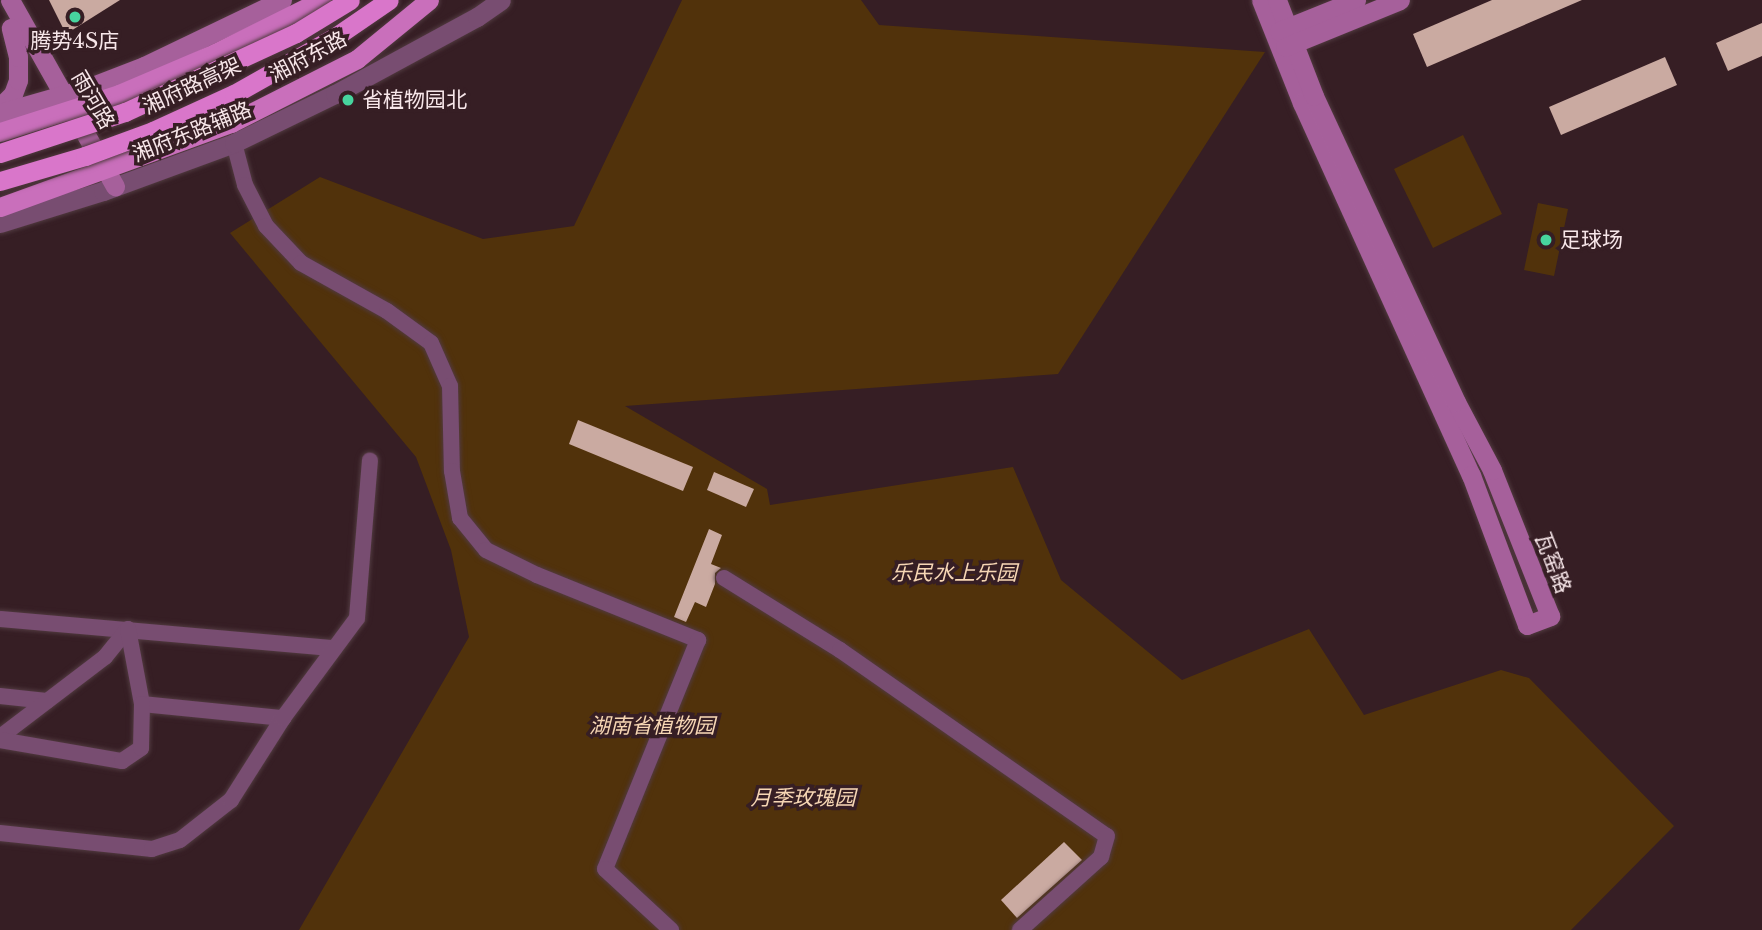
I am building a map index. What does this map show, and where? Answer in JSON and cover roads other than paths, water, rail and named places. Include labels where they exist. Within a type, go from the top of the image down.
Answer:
[{"type":"highway","name":"湘府路高架","points":[[0,153],[125,112],[296,33],[350,0]]},
{"type":"highway","name":"湘府路高架","points":[[0,181],[85,156],[153,131],[234,94],[335,37],[389,0]]},
{"type":"main road","name":"雨河路","points":[[10,0],[53,76],[62,105]]},
{"type":"main road","points":[[0,113],[62,105],[93,86],[144,66],[282,0]]},
{"type":"main road","name":"湘府东路","points":[[0,132],[62,105],[119,94],[215,53],[322,0]]},
{"type":"main road","name":"湘府东路","points":[[0,207],[231,123],[357,59],[429,0]]},
{"type":"main road","name":"瓦窑路","points":[[1261,0],[1284,38],[1314,96],[1407,299],[1492,470],[1550,616],[1527,625],[1446,418],[1284,38],[1277,0]]},
{"type":"main road","points":[[1284,38],[1356,0]]},
{"type":"main road","points":[[1284,38],[1400,0]]},
{"type":"main road","name":"雨河路","points":[[0,9],[62,105],[109,189]]},
{"type":"main road","points":[[0,107],[13,94],[18,80],[18,57],[10,28]]},
{"type":"main road","points":[[53,76],[74,87],[93,86]]},
{"type":"street","name":"湘府东路辅路","points":[[0,223],[109,189],[234,143],[335,94],[477,18],[501,0]]},
{"type":"street","points":[[234,143],[245,185],[267,226],[301,263],[387,311],[431,343],[450,386],[452,471],[460,518],[485,550],[537,575],[698,640],[605,869],[671,930]]},
{"type":"street","points":[[0,833],[152,849],[180,840],[231,800],[283,718],[332,648],[357,618],[370,461]]},
{"type":"street","points":[[724,578],[840,650],[1107,836],[1101,858],[1020,930]]},
{"type":"street","points":[[0,619],[332,648]]},
{"type":"street","points":[[0,739],[105,657],[128,629]]},
{"type":"street","points":[[0,739],[122,761],[141,748],[142,705],[128,629]]},
{"type":"street","points":[[0,696],[47,701]]},
{"type":"street","points":[[142,705],[283,718]]},
{"type":"place","name":"腾势4S店","points":[[75,17]]},
{"type":"place","name":"省植物园北","points":[[348,100]]},
{"type":"place","name":"足球场","points":[[1546,240]]},
{"type":"park label","name":"乐民水上乐园","points":[[954,573]]},
{"type":"park label","name":"湖南省植物园","points":[[652,726]]},
{"type":"park label","name":"月季玫瑰园","points":[[803,798]]}]
